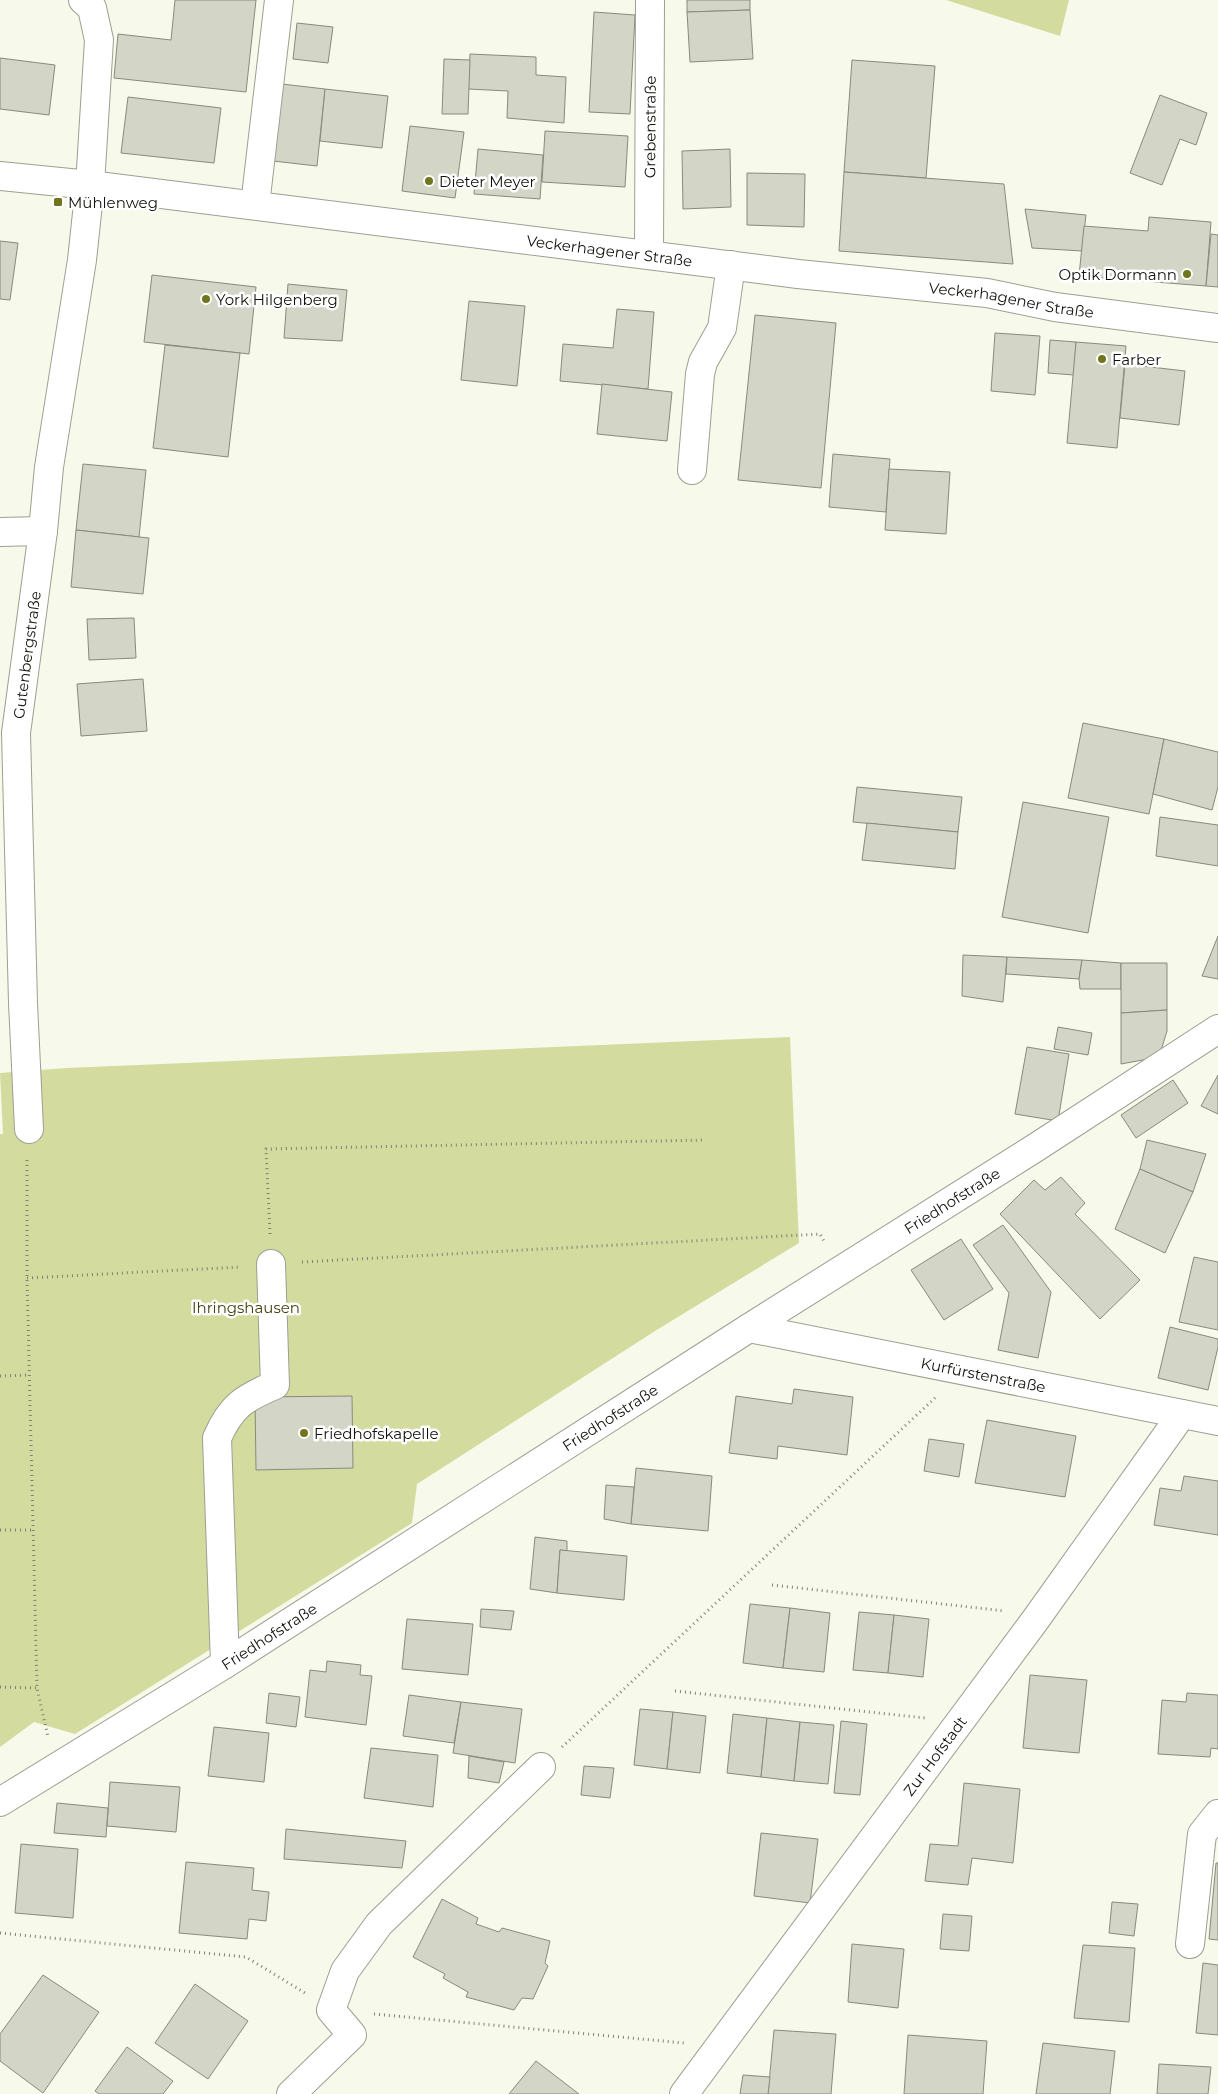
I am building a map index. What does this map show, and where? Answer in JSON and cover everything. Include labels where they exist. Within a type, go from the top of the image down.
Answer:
[{"type":"street","points":[[83,0],[92,8],[99,40],[90,185]]},
{"type":"street","points":[[255,205],[279,0]]},
{"type":"street","name":"Grebenstraße","points":[[649,255],[650,0]]},
{"type":"street","name":"Veckerhagener Straße","points":[[0,176],[90,185],[731,265],[987,294],[1055,307],[1218,328]]},
{"type":"street","name":"Gutenbergstraße","points":[[29,1129],[23,1003],[11,928],[16,733],[43,532],[48,467],[82,260],[90,185]]},
{"type":"street","points":[[692,470],[701,368],[722,328],[731,265]]},
{"type":"street","points":[[0,532],[43,532]]},
{"type":"street","name":"Friedhofstraße","points":[[0,1802],[225,1664],[841,1269],[1035,1148],[1218,1029]]},
{"type":"street","points":[[225,1664],[217,1438],[225,1419],[240,1403],[255,1393],[275,1385],[271,1264]]},
{"type":"street","name":"Kurfürstenstraße","points":[[749,1328],[1218,1421]]},
{"type":"street","name":"Zur Hofstadt","points":[[684,2094],[1036,1619],[1182,1414]]},
{"type":"street","points":[[291,2094],[352,2036],[331,2010],[346,1971],[379,1924],[541,1767]]},
{"type":"street","points":[[1190,1944],[1202,1834],[1218,1814]]},
{"type":"path","points":[[29,1129],[26,1184],[27,1278],[37,1688],[43,1719],[57,1767]]},
{"type":"path","points":[[271,1264],[266,1149],[705,1140]]},
{"type":"path","points":[[27,1278],[820,1234],[841,1269]]},
{"type":"path","points":[[541,1767],[964,1370]]},
{"type":"path","points":[[0,1376],[30,1375]]},
{"type":"path","points":[[0,1530],[33,1530]]},
{"type":"path","points":[[772,1584],[1023,1613],[1036,1619]]},
{"type":"path","points":[[0,1687],[37,1688]]},
{"type":"path","points":[[675,1691],[944,1720],[956,1728]]},
{"type":"green space","points":[[946,0],[1069,0],[1060,36]]},
{"type":"green space","name":"Ihringshausen","points":[[790,1037],[799,1243],[655,1331],[417,1484],[412,1523],[75,1734],[34,1722],[0,1747],[0,1134],[3,1134],[0,1073],[67,1068]]},
{"type":"building","points":[[175,0],[256,0],[246,92],[114,78],[118,34],[171,40]]},
{"type":"building","points":[[687,0],[750,0],[750,10],[687,12]]},
{"type":"building","points":[[750,10],[753,59],[690,62],[687,12]]},
{"type":"building","points":[[594,12],[635,15],[630,114],[589,112]]},
{"type":"building","points":[[297,23],[333,27],[328,63],[293,59]]},
{"type":"building","points":[[470,54],[536,57],[536,75],[566,77],[564,123],[507,118],[508,91],[468,89]]},
{"type":"building","points":[[0,58],[55,65],[49,115],[0,109]]},
{"type":"building","points":[[444,59],[470,60],[468,114],[442,114]]},
{"type":"building","points":[[852,60],[935,66],[926,178],[844,172]]},
{"type":"building","points":[[282,84],[325,89],[317,166],[273,161]]},
{"type":"building","points":[[325,89],[388,96],[382,148],[320,141]]},
{"type":"building","points":[[1160,95],[1207,113],[1196,145],[1180,139],[1162,185],[1130,173]]},
{"type":"building","points":[[128,97],[221,108],[214,163],[121,153]]},
{"type":"building","points":[[410,126],[464,132],[455,198],[402,191]]},
{"type":"building","points":[[545,131],[628,136],[625,187],[542,182]]},
{"type":"building","points":[[478,149],[543,155],[540,199],[474,194]]},
{"type":"building","points":[[730,149],[731,207],[683,209],[682,151]]},
{"type":"building","points":[[844,172],[1004,184],[1013,264],[839,251]]},
{"type":"building","points":[[747,173],[805,174],[804,227],[747,225]]},
{"type":"building","points":[[1025,209],[1086,215],[1082,251],[1032,248]]},
{"type":"building","points":[[1149,217],[1211,222],[1206,286],[1079,276],[1084,226],[1148,231]]},
{"type":"building","points":[[1211,234],[1218,235],[1218,287],[1206,286]]},
{"type":"building","points":[[0,241],[18,243],[10,300],[0,299]]},
{"type":"building","points":[[152,275],[256,287],[249,354],[144,342]]},
{"type":"building","points":[[288,284],[347,290],[342,341],[284,338]]},
{"type":"building","points":[[469,301],[525,306],[517,386],[461,380]]},
{"type":"building","points":[[617,309],[654,312],[648,389],[560,381],[563,344],[613,348]]},
{"type":"building","points":[[755,315],[836,323],[821,488],[738,480]]},
{"type":"building","points":[[995,333],[1040,336],[1035,395],[991,391]]},
{"type":"building","points":[[1050,340],[1076,342],[1074,375],[1048,373]]},
{"type":"building","points":[[1076,342],[1126,346],[1117,448],[1067,443]]},
{"type":"building","points":[[165,345],[240,353],[228,457],[153,448]]},
{"type":"building","points":[[1125,364],[1185,371],[1179,425],[1120,418]]},
{"type":"building","points":[[602,384],[672,392],[667,441],[597,434]]},
{"type":"building","points":[[833,454],[890,459],[886,512],[829,507]]},
{"type":"building","points":[[83,464],[146,470],[139,537],[76,530]]},
{"type":"building","points":[[889,469],[950,472],[946,534],[885,530]]},
{"type":"building","points":[[76,530],[149,538],[143,594],[71,587]]},
{"type":"building","points":[[134,618],[136,658],[89,660],[87,619]]},
{"type":"building","points":[[143,679],[147,731],[81,736],[77,684]]},
{"type":"building","points":[[1083,723],[1164,739],[1149,814],[1068,798]]},
{"type":"building","points":[[1164,739],[1218,752],[1218,787],[1212,810],[1153,794]]},
{"type":"building","points":[[857,787],[962,797],[958,832],[853,822]]},
{"type":"building","points":[[1023,802],[1109,817],[1088,933],[1002,917]]},
{"type":"building","points":[[1160,817],[1218,825],[1218,866],[1156,856]]},
{"type":"building","points":[[867,823],[958,832],[955,869],[862,860]]},
{"type":"building","points":[[1218,936],[1218,979],[1202,976]]},
{"type":"building","points":[[963,955],[1007,957],[1003,1002],[962,996]]},
{"type":"building","points":[[1007,957],[1082,960],[1079,979],[1006,974]]},
{"type":"building","points":[[1082,960],[1121,963],[1121,989],[1080,989],[1079,979]]},
{"type":"building","points":[[1121,963],[1167,963],[1167,1010],[1121,1013]]},
{"type":"building","points":[[1167,1010],[1167,1031],[1159,1057],[1121,1064],[1121,1013]]},
{"type":"building","points":[[1058,1027],[1092,1033],[1088,1055],[1054,1049]]},
{"type":"building","points":[[1027,1047],[1069,1054],[1058,1121],[1015,1114]]},
{"type":"building","points":[[1218,1075],[1218,1114],[1201,1106]]},
{"type":"building","points":[[1173,1080],[1188,1103],[1136,1138],[1121,1115]]},
{"type":"building","points":[[1147,1140],[1206,1154],[1193,1192],[1140,1169]]},
{"type":"building","points":[[1140,1169],[1193,1192],[1165,1253],[1115,1229]]},
{"type":"building","points":[[1061,1177],[1085,1203],[1075,1214],[1140,1280],[1100,1319],[1000,1214],[1034,1180],[1045,1190]]},
{"type":"building","points":[[1003,1225],[1051,1292],[1038,1358],[998,1350],[1009,1293],[973,1245]]},
{"type":"building","points":[[961,1239],[993,1289],[944,1320],[911,1270]]},
{"type":"building","points":[[1194,1257],[1218,1262],[1218,1330],[1179,1322]]},
{"type":"building","points":[[1170,1327],[1218,1339],[1218,1347],[1208,1390],[1158,1378]]},
{"type":"building","points":[[794,1389],[853,1397],[847,1455],[778,1446],[777,1459],[729,1453],[736,1396],[792,1404]]},
{"type":"building","name":"Friedhofskapelle","points":[[352,1396],[353,1468],[256,1470],[255,1397]]},
{"type":"building","points":[[987,1420],[1076,1436],[1065,1497],[975,1483]]},
{"type":"building","points":[[929,1439],[964,1444],[959,1477],[924,1471]]},
{"type":"building","points":[[636,1468],[712,1476],[708,1531],[631,1524]]},
{"type":"building","points":[[1184,1476],[1218,1481],[1218,1535],[1154,1525],[1160,1488],[1181,1491]]},
{"type":"building","points":[[606,1485],[634,1487],[631,1524],[604,1519]]},
{"type":"building","points":[[535,1537],[567,1541],[567,1551],[560,1550],[557,1593],[530,1589]]},
{"type":"building","points":[[560,1550],[627,1556],[624,1600],[557,1593]]},
{"type":"building","points":[[750,1604],[790,1608],[783,1668],[743,1663]]},
{"type":"building","points":[[790,1608],[830,1613],[824,1672],[783,1668]]},
{"type":"building","points":[[481,1609],[514,1611],[511,1630],[480,1627]]},
{"type":"building","points":[[859,1612],[894,1615],[888,1673],[853,1670]]},
{"type":"building","points":[[894,1615],[929,1619],[923,1677],[888,1673]]},
{"type":"building","points":[[407,1619],[473,1624],[468,1675],[402,1669]]},
{"type":"building","points":[[327,1661],[361,1665],[360,1675],[372,1676],[366,1725],[305,1717],[310,1670],[326,1672]]},
{"type":"building","points":[[1030,1675],[1087,1680],[1079,1753],[1023,1748]]},
{"type":"building","points":[[269,1693],[300,1697],[296,1727],[266,1723]]},
{"type":"building","points":[[1187,1693],[1218,1695],[1218,1749],[1211,1748],[1210,1757],[1158,1754],[1162,1700],[1186,1702]]},
{"type":"building","points":[[409,1695],[461,1702],[454,1743],[403,1736]]},
{"type":"building","points":[[461,1702],[522,1709],[515,1763],[453,1753]]},
{"type":"building","points":[[640,1709],[673,1712],[667,1769],[634,1765]]},
{"type":"building","points":[[673,1712],[706,1716],[700,1773],[667,1769]]},
{"type":"building","points":[[733,1714],[767,1718],[761,1777],[727,1773]]},
{"type":"building","points":[[767,1718],[800,1722],[794,1781],[761,1777]]},
{"type":"building","points":[[841,1721],[867,1724],[860,1795],[834,1793]]},
{"type":"building","points":[[800,1722],[834,1725],[828,1784],[794,1781]]},
{"type":"building","points":[[214,1727],[269,1733],[264,1782],[208,1776]]},
{"type":"building","points":[[371,1748],[438,1755],[433,1807],[364,1798]]},
{"type":"building","points":[[469,1756],[504,1762],[499,1783],[468,1778]]},
{"type":"building","points":[[584,1766],[614,1768],[610,1798],[581,1795]]},
{"type":"building","points":[[110,1782],[180,1787],[176,1832],[107,1826]]},
{"type":"building","points":[[964,1783],[1020,1789],[1013,1863],[972,1858],[968,1885],[925,1881],[930,1844],[958,1846]]},
{"type":"building","points":[[57,1803],[108,1808],[106,1837],[54,1833]]},
{"type":"building","points":[[286,1829],[406,1841],[402,1868],[284,1859]]},
{"type":"building","points":[[761,1833],[818,1839],[810,1903],[754,1896]]},
{"type":"building","points":[[21,1844],[78,1849],[73,1918],[15,1913]]},
{"type":"building","points":[[186,1862],[254,1868],[252,1890],[269,1892],[266,1921],[249,1919],[247,1939],[179,1933]]},
{"type":"building","points":[[1216,1863],[1218,1863],[1218,1940],[1209,1939]]},
{"type":"building","points":[[442,1899],[478,1918],[476,1924],[499,1932],[502,1928],[550,1941],[545,1963],[548,1966],[533,1999],[522,1998],[514,2010],[466,1997],[468,1992],[443,1978],[445,1974],[413,1957]]},
{"type":"building","points":[[1112,1902],[1138,1904],[1134,1936],[1109,1933]]},
{"type":"building","points":[[943,1914],[972,1916],[969,1951],[940,1949]]},
{"type":"building","points":[[852,1944],[904,1949],[898,2008],[848,2002]]},
{"type":"building","points":[[1083,1945],[1135,1948],[1129,2022],[1074,2018]]},
{"type":"building","points":[[1203,1963],[1218,1965],[1218,2035],[1196,2033]]},
{"type":"building","points":[[43,1975],[99,2012],[43,2093],[0,2061],[0,2034]]},
{"type":"building","points":[[195,1984],[248,2021],[208,2079],[155,2043]]},
{"type":"building","points":[[774,2030],[836,2034],[831,2094],[768,2094]]},
{"type":"building","points":[[908,2035],[987,2041],[983,2094],[904,2094]]},
{"type":"building","points":[[1043,2043],[1115,2051],[1110,2094],[1036,2094]]},
{"type":"building","points":[[127,2047],[173,2081],[163,2094],[99,2094],[95,2091]]},
{"type":"building","points":[[536,2061],[579,2094],[509,2094]]},
{"type":"building","points":[[1159,2064],[1211,2067],[1208,2094],[1157,2094]]},
{"type":"building","points":[[743,2075],[770,2077],[768,2094],[740,2094]]},
{"type":"place","name":"Dieter Meyer","points":[[429,181]]},
{"type":"place","name":"Mühlenweg","points":[[58,202]]},
{"type":"place","name":"Optik Dormann","points":[[1187,274]]},
{"type":"place","name":"York Hilgenberg","points":[[206,299]]},
{"type":"place","name":"Farber","points":[[1102,359]]},
{"type":"place","name":"Friedhofskapelle","points":[[304,1433]]}]
